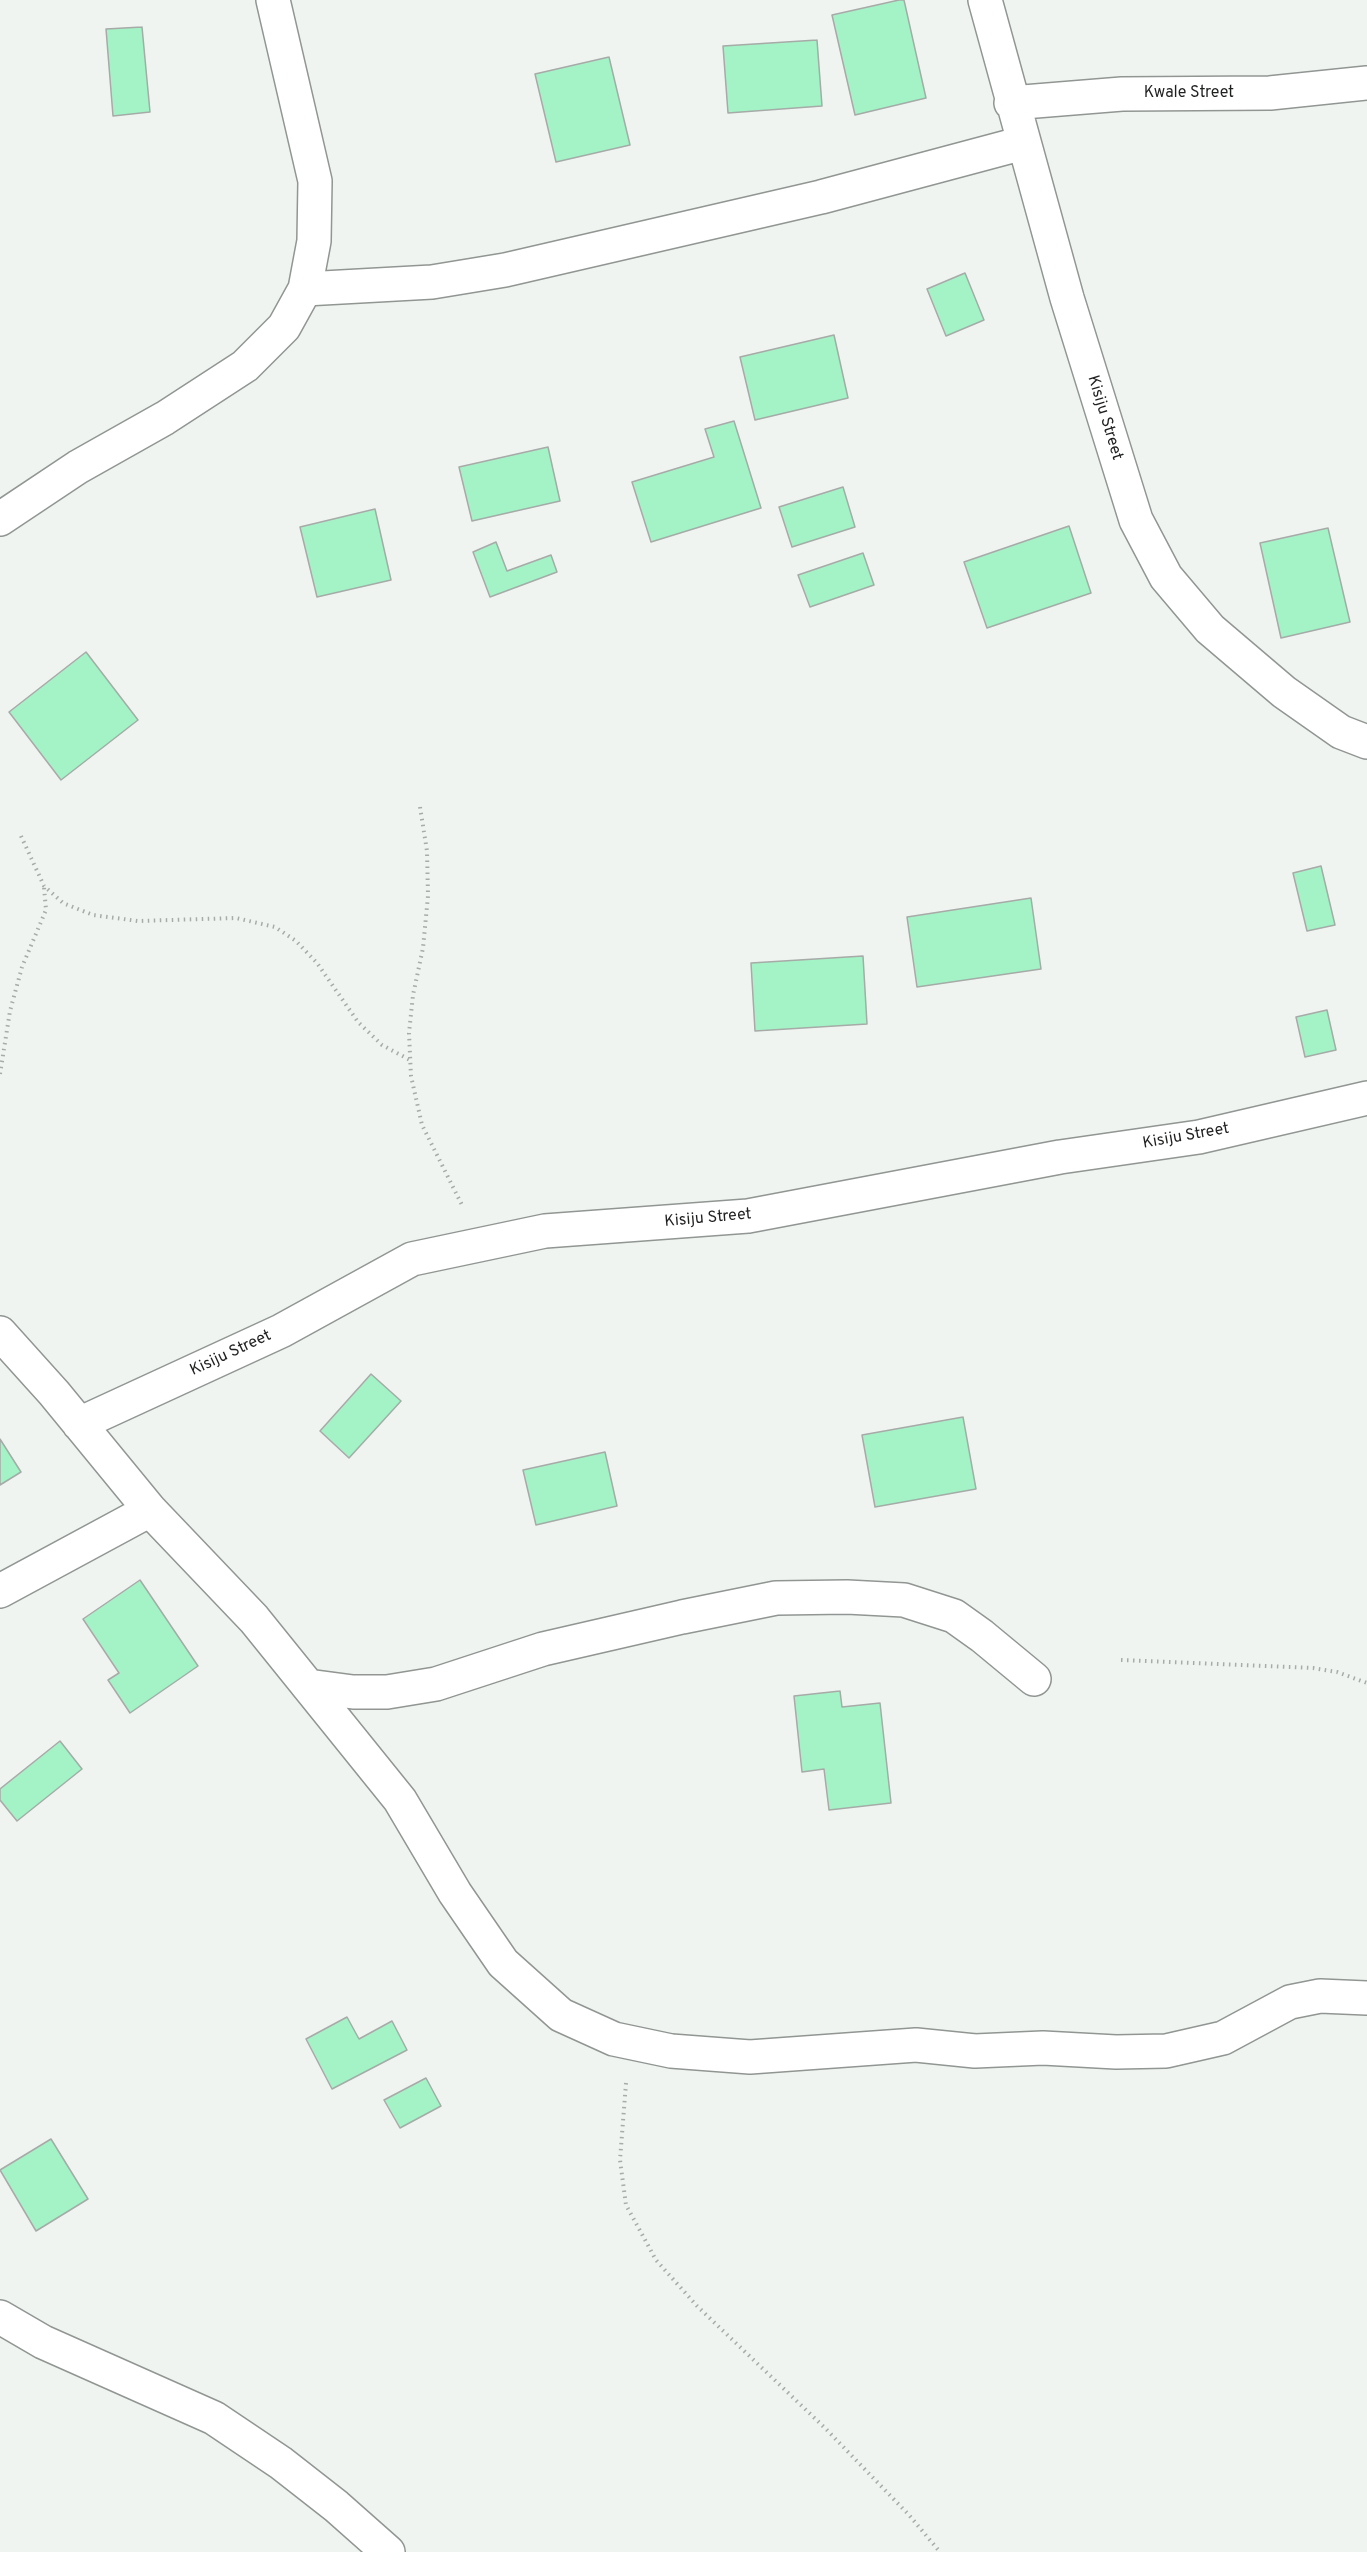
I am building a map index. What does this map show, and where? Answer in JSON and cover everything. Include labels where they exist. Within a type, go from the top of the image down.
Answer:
[{"type":"street","points":[[0,519],[78,467],[165,418],[245,366],[284,327],[305,289],[314,241],[315,181],[273,0]]},
{"type":"street","name":"Kisiju Street","points":[[985,0],[1011,103],[1066,298],[1136,520],[1166,578],[1210,629],[1276,685],[1341,732],[1367,742]]},
{"type":"street","name":"Kwale Street","points":[[1011,103],[1122,94],[1270,93],[1367,84]]},
{"type":"street","points":[[305,289],[432,282],[505,270],[821,197],[1023,143]]},
{"type":"street","name":"Kisiju Street","points":[[79,1424],[281,1331],[412,1259],[545,1231],[748,1216],[1060,1157],[1198,1137],[1367,1098]]},
{"type":"street","points":[[0,1333],[150,1510],[254,1619],[400,1800],[455,1893],[503,1963],[561,2015],[614,2039],[671,2051],[750,2057],[916,2045],[975,2050],[1043,2048],[1116,2052],[1166,2051],[1223,2038],[1290,2002],[1320,1995],[1367,1998]]},
{"type":"street","points":[[0,1591],[150,1510]]},
{"type":"street","points":[[308,1686],[353,1692],[407,1689],[436,1684],[543,1649],[682,1617],[776,1598],[847,1597],[904,1600],[954,1616],[1034,1679]]},
{"type":"street","points":[[0,2317],[43,2342],[214,2418],[281,2463],[336,2506],[388,2552]]},
{"type":"path","points":[[420,807],[427,851],[428,896],[423,948],[413,995],[409,1033],[411,1076],[422,1125],[466,1212],[487,1242]]},
{"type":"path","points":[[0,1074],[10,1011],[22,967],[46,910],[44,886],[21,836]]},
{"type":"path","points":[[44,886],[63,903],[93,915],[138,921],[236,918],[275,927],[296,941],[317,963],[366,1030],[381,1045],[410,1060]]},
{"type":"path","points":[[1121,1660],[1312,1668],[1337,1672],[1367,1683]]},
{"type":"path","points":[[631,2042],[622,2113],[620,2160],[626,2205],[656,2260],[697,2306],[832,2436],[909,2515],[940,2552]]},
{"type":"building","points":[[904,0],[926,98],[855,115],[832,15]]},
{"type":"building","points":[[142,27],[150,112],[113,116],[106,29]]},
{"type":"building","points":[[817,40],[822,106],[728,113],[723,46]]},
{"type":"building","points":[[609,57],[630,145],[556,162],[535,74]]},
{"type":"building","points":[[965,273],[984,320],[946,336],[927,289]]},
{"type":"building","points":[[834,335],[848,398],[755,420],[740,357]]},
{"type":"building","points":[[734,421],[761,508],[651,542],[632,482],[714,457],[705,429]]},
{"type":"building","points":[[548,447],[560,501],[472,521],[459,467]]},
{"type":"building","points":[[843,487],[855,527],[792,547],[779,507]]},
{"type":"building","points":[[375,509],[391,580],[317,597],[300,527]]},
{"type":"building","points":[[1069,526],[1091,593],[987,628],[964,562]]},
{"type":"building","points":[[1328,528],[1350,622],[1281,638],[1260,543]]},
{"type":"building","points":[[496,542],[507,571],[551,555],[557,572],[490,597],[473,552]]},
{"type":"building","points":[[863,553],[874,585],[810,607],[798,575]]},
{"type":"building","points":[[86,652],[138,720],[61,780],[9,712]]},
{"type":"building","points":[[1321,866],[1335,925],[1307,931],[1293,873]]},
{"type":"building","points":[[1031,898],[1041,969],[917,987],[907,917]]},
{"type":"building","points":[[863,956],[867,1024],[755,1031],[751,963]]},
{"type":"building","points":[[1327,1010],[1336,1050],[1305,1057],[1296,1017]]},
{"type":"building","points":[[371,1374],[401,1401],[349,1458],[320,1431]]},
{"type":"building","points":[[963,1417],[976,1489],[875,1507],[862,1435]]},
{"type":"building","points":[[0,1439],[21,1472],[0,1485]]},
{"type":"building","points":[[605,1452],[617,1506],[536,1525],[523,1470]]},
{"type":"building","points":[[140,1580],[198,1666],[130,1713],[108,1680],[119,1673],[83,1619]]},
{"type":"building","points":[[840,1691],[842,1707],[880,1703],[891,1803],[829,1810],[824,1769],[802,1772],[794,1696]]},
{"type":"building","points":[[60,1741],[82,1769],[17,1821],[0,1800],[0,1789]]},
{"type":"building","points":[[347,2017],[359,2039],[392,2021],[407,2050],[332,2089],[306,2039]]},
{"type":"building","points":[[426,2078],[441,2106],[400,2128],[384,2100]]},
{"type":"building","points":[[51,2139],[88,2199],[36,2231],[0,2170]]}]
